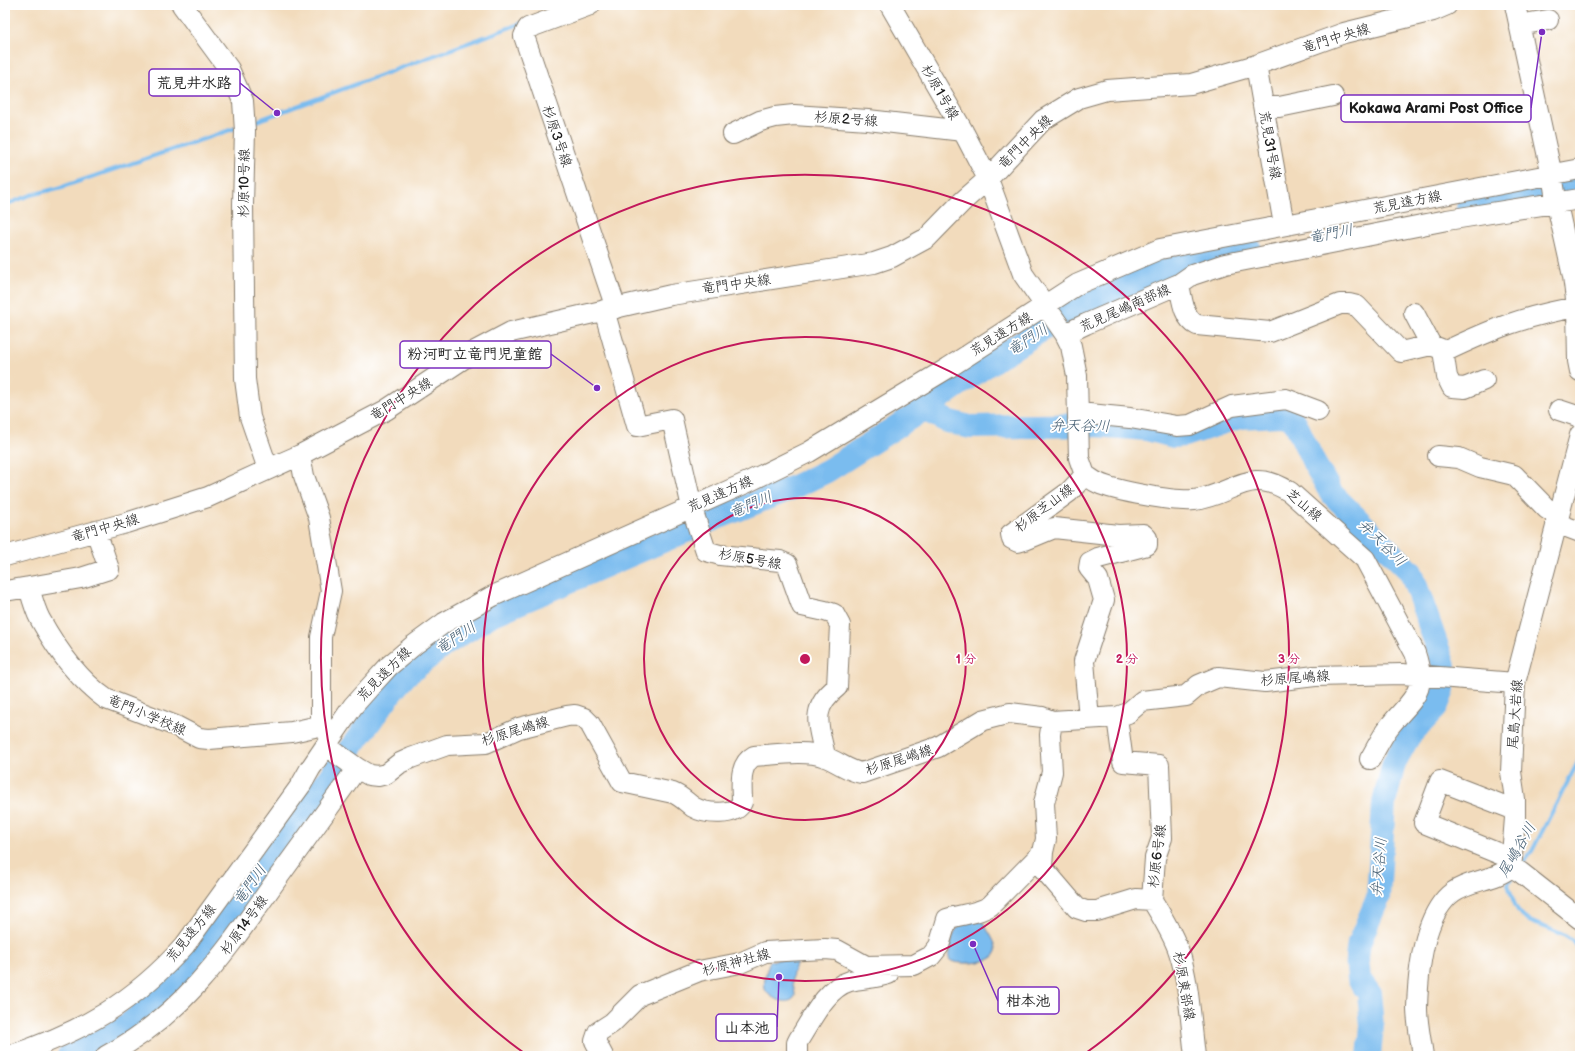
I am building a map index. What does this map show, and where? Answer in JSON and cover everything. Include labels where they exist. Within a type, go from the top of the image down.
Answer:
[{"type":"street","name":"杉原10号線","points":[[182,5],[229,69],[243,101],[245,125],[243,204],[245,379],[250,417],[268,469]]},
{"type":"street","name":"杉原3号線","points":[[590,5],[528,28],[524,36],[610,309]]},
{"type":"street","name":"杉原1号線","points":[[890,5],[963,131],[988,179]]},
{"type":"street","name":"竜門中央線","points":[[5,556],[96,531],[208,497],[300,455],[386,410],[493,340],[511,332],[703,289],[810,274],[874,263],[892,257],[927,238],[963,201],[988,179],[1043,120],[1079,98],[1107,90],[1191,84],[1256,65],[1344,33],[1433,11],[1447,5]]},
{"type":"street","points":[[1515,5],[1553,177],[1556,201],[1568,250],[1578,320],[1578,361],[1580,371]]},
{"type":"street","points":[[1519,25],[1548,20]]},
{"type":"street","name":"荒見31号線","points":[[1256,65],[1284,225]]},
{"type":"street","points":[[1264,107],[1279,107],[1333,96]]},
{"type":"street","name":"杉原2号線","points":[[733,134],[760,121],[775,116],[794,115],[868,120],[963,131]]},
{"type":"street","name":"荒見遠方線","points":[[9,1056],[72,1032],[109,1012],[143,987],[169,963],[185,945],[301,785],[327,739],[353,706],[389,666],[444,623],[493,596],[692,509],[809,452],[1047,309],[1078,284],[1160,249],[1284,225],[1553,177],[1580,170]]},
{"type":"street","name":"杉原芝山線","points":[[988,179],[1023,274],[1065,334],[1074,357],[1077,376],[1080,458],[1085,475],[1069,492],[1011,534],[1012,539],[1018,542],[1054,528],[1118,535],[1143,534],[1147,538],[1147,545],[1098,558],[1090,562],[1089,568],[1098,579],[1104,600],[1084,661],[1089,719]]},
{"type":"street","points":[[1179,284],[1192,275],[1225,264],[1447,220],[1556,201],[1580,199]]},
{"type":"street","name":"荒見尾嶋南部線","points":[[1065,334],[1179,284],[1186,314],[1191,322],[1198,326],[1270,332],[1340,304],[1349,304],[1357,306],[1401,352],[1437,347],[1446,351],[1492,329],[1539,314],[1578,320]]},
{"type":"street","name":"杉原5号線","points":[[610,309],[637,426],[672,419],[692,509],[706,551],[714,554],[787,564],[802,606],[834,614],[840,625],[837,687],[827,695],[818,711],[825,756]]},
{"type":"street","points":[[1414,313],[1437,347],[1452,387],[1465,388],[1484,380]]},
{"type":"street","points":[[1079,420],[1130,418],[1177,426],[1190,425],[1232,406],[1286,398],[1318,411]]},
{"type":"street","points":[[1559,410],[1580,417]]},
{"type":"street","name":"尾島大岩線","points":[[1514,867],[1515,810],[1511,772],[1515,683],[1557,519],[1577,457],[1580,435]]},
{"type":"street","points":[[300,455],[304,476],[318,518],[331,591],[321,637],[327,739]]},
{"type":"street","points":[[1438,456],[1460,458],[1484,468],[1514,475],[1557,519],[1580,532]]},
{"type":"street","name":"芝山線","points":[[1085,475],[1098,483],[1177,500],[1195,500],[1213,496],[1252,480],[1279,484],[1365,558],[1415,653],[1433,676]]},
{"type":"street","points":[[5,591],[81,578],[109,569],[96,531]]},
{"type":"street","name":"竜門小学校線","points":[[29,587],[39,618],[58,646],[75,669],[98,693],[106,699],[176,726],[199,738],[209,739],[292,732],[327,739]]},
{"type":"street","name":"杉原尾嶋線","points":[[327,739],[356,768],[369,775],[378,776],[386,774],[400,763],[447,745],[486,743],[518,728],[575,715],[584,718],[590,724],[622,782],[673,793],[680,796],[694,808],[724,812],[733,811],[740,806],[742,802],[743,766],[747,760],[754,756],[810,754],[825,756],[852,772],[862,773],[938,747],[983,720],[1010,713],[1042,717],[1052,721],[1117,717],[1128,713],[1142,701],[1186,696],[1199,685],[1218,677],[1265,682],[1315,676],[1402,674],[1515,683]]},
{"type":"street","points":[[1370,759],[1389,727],[1412,702],[1418,689],[1433,676]]},
{"type":"street","name":"杉原6号線","points":[[1117,717],[1123,762],[1159,765],[1162,838],[1155,858],[1152,900]]},
{"type":"street","points":[[1052,721],[1050,735],[1052,772],[1044,803],[1046,839],[1042,867],[1077,908],[1086,911],[1097,910],[1136,899],[1152,900]]},
{"type":"street","name":"杉原14号線","points":[[106,1056],[151,1028],[196,987],[225,952],[356,768]]},
{"type":"street","points":[[1515,810],[1440,781],[1424,823],[1514,867],[1580,919]]},
{"type":"street","name":"杉原神社線","points":[[603,1056],[595,1041],[598,1032],[612,1023],[640,995],[700,971],[740,963],[765,952],[795,950],[837,950],[866,966],[914,965],[931,956],[939,946],[947,919],[958,915],[982,911],[990,906],[1043,852]]},
{"type":"street","points":[[1423,1056],[1417,1009],[1423,948],[1428,929],[1439,908],[1452,892],[1471,882],[1504,874],[1514,867]]},
{"type":"street","name":"杉原東部線","points":[[1152,900],[1172,936],[1179,952],[1184,970],[1195,1056]]},
{"type":"street","points":[[798,1056],[797,1044],[799,1039],[829,995],[837,987],[849,981],[885,975],[914,965]]},
{"type":"water","points":[[968,921],[983,922],[995,945],[996,953],[994,957],[981,962],[973,963],[958,963],[949,959],[955,932],[962,924]]},
{"type":"water","points":[[799,956],[792,977],[795,994],[794,998],[783,1001],[774,998],[765,989],[766,975],[770,961]]},
{"type":"waterway","points":[[251,123],[522,23]]},
{"type":"waterway","points":[[5,205],[31,195],[62,187],[239,127]]},
{"type":"waterway","name":"竜門川","points":[[1468,208],[1580,187]]},
{"type":"waterway","name":"竜門川","points":[[69,1056],[124,1028],[161,997],[205,948],[393,690],[406,675],[444,645],[491,615],[709,521],[792,488],[827,471],[924,409],[1000,356],[1066,315],[1109,293],[1155,273],[1198,260],[1250,250]]},
{"type":"waterway","name":"弁天谷川","points":[[924,409],[947,421],[970,427],[1094,425],[1146,429],[1173,436],[1185,435],[1239,417],[1282,415],[1290,417],[1295,422],[1314,463],[1332,494],[1411,572],[1444,666],[1443,690],[1436,708],[1409,736],[1394,763],[1384,803],[1378,898],[1359,943],[1357,958],[1359,979],[1369,993],[1372,1026],[1369,1056]]},
{"type":"waterway","name":"尾嶋谷川","points":[[1520,866],[1532,851],[1580,758]]},
{"type":"waterway","name":"尾嶋谷川","points":[[1512,876],[1508,884],[1512,898],[1520,914],[1531,922],[1565,936],[1580,947]]},
{"type":"place","name":"Kokawa Arami Post Office","points":[[1542,32]]},
{"type":"place","name":"荒見井水路","points":[[277,113]]},
{"type":"place","name":"粉河町立竜門児童館","points":[[597,388]]},
{"type":"place","name":"柑本池","points":[[973,944]]},
{"type":"place","name":"山本池","points":[[779,977]]}]
